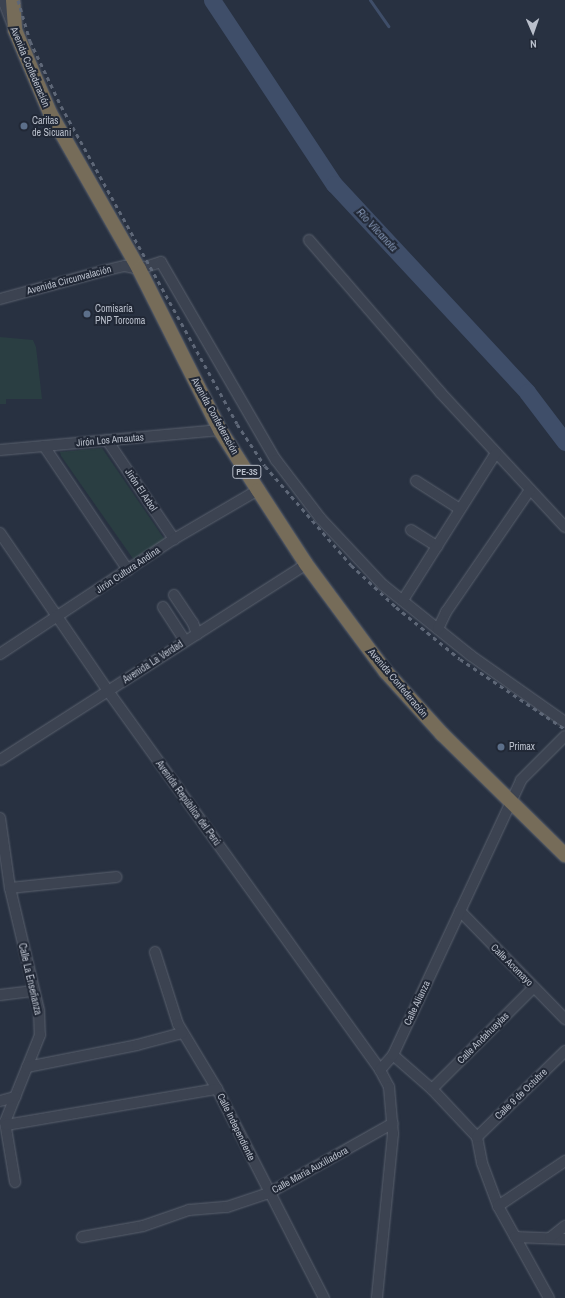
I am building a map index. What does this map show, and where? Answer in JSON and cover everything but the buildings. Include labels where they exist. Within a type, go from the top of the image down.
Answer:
[{"type":"highway","name":"PE-3S","points":[[13,0],[15,30]]},
{"type":"highway","name":"Avenida Confederación","points":[[15,30],[50,113],[139,269],[220,430],[306,564],[386,672],[442,734],[511,800],[565,855]]},
{"type":"street","name":"Avenida Confederación","points":[[3,0],[15,30]]},
{"type":"street","points":[[309,240],[496,452],[565,527]]},
{"type":"street","points":[[139,269],[161,262],[276,460],[321,519],[383,585],[523,694],[565,722]]},
{"type":"street","name":"Avenida Circunvalación","points":[[0,299],[125,266],[139,269]]},
{"type":"street","name":"Jirón Los Amautas","points":[[0,450],[220,430]]},
{"type":"street","name":"Jirón El Arbol","points":[[107,440],[174,539]]},
{"type":"street","points":[[44,446],[128,570]]},
{"type":"street","points":[[403,600],[496,452]]},
{"type":"street","points":[[416,481],[460,509]]},
{"type":"street","name":"Jirón Cultura Andina","points":[[0,654],[174,539],[258,490]]},
{"type":"street","points":[[438,629],[446,612],[530,490]]},
{"type":"street","points":[[411,530],[437,546]]},
{"type":"street","name":"Avenida República del Perú","points":[[0,533],[108,691],[380,1070]]},
{"type":"street","name":"Avenida La Verdad","points":[[0,760],[306,564]]},
{"type":"street","points":[[174,595],[193,623],[197,634]]},
{"type":"street","points":[[163,607],[185,641]]},
{"type":"street","name":"Calle Alianza","points":[[380,1070],[393,1055],[521,780],[565,736]]},
{"type":"street","name":"Calle La Enseñanza","points":[[0,818],[10,888],[39,1011],[40,1035],[4,1126]]},
{"type":"street","points":[[10,888],[116,876]]},
{"type":"street","name":"Calle Acomayo","points":[[460,911],[565,1019]]},
{"type":"street","name":"Calle Independiente","points":[[155,952],[182,1033],[217,1089],[324,1298]]},
{"type":"street","name":"Calle Andahuaylas","points":[[432,1089],[534,987]]},
{"type":"street","points":[[0,995],[34,991]]},
{"type":"street","points":[[27,1068],[138,1045],[182,1033]]},
{"type":"street","name":"Calle 9 de Octubre","points":[[477,1137],[565,1051]]},
{"type":"street","points":[[393,1055],[432,1089],[477,1137],[482,1164],[498,1206],[549,1298]]},
{"type":"street","points":[[377,1298],[393,1123],[389,1087],[380,1070]]},
{"type":"street","points":[[15,1182],[4,1126],[217,1089]]},
{"type":"street","points":[[0,1101],[15,1097]]},
{"type":"street","name":"Calle María Auxiliadora","points":[[82,1237],[143,1226],[189,1210],[227,1206],[269,1193],[393,1123]]},
{"type":"street","points":[[498,1206],[565,1161]]},
{"type":"street","points":[[550,1238],[565,1226]]},
{"type":"street","points":[[515,1237],[565,1240]]},
{"type":"green space","points":[[0,337],[33,340],[36,347],[42,399],[6,399],[6,404],[0,404]]},
{"type":"green space","points":[[102,448],[165,540],[134,560],[61,456],[60,452]]},
{"type":"waterway","name":"Río Vilcanota","points":[[212,0],[334,184],[527,392],[565,442]]},
{"type":"waterway","points":[[370,0],[388,26]]},
{"type":"railway","points":[[18,0],[30,41],[61,106],[237,424],[265,466],[351,565],[396,607],[460,659],[565,729]]},
{"type":"place","name":"Caritas de Sicuani","points":[[24,126]]},
{"type":"place","name":"Comisaría PNP Torcoma","points":[[87,314]]},
{"type":"place","name":"Primax","points":[[501,747]]}]
